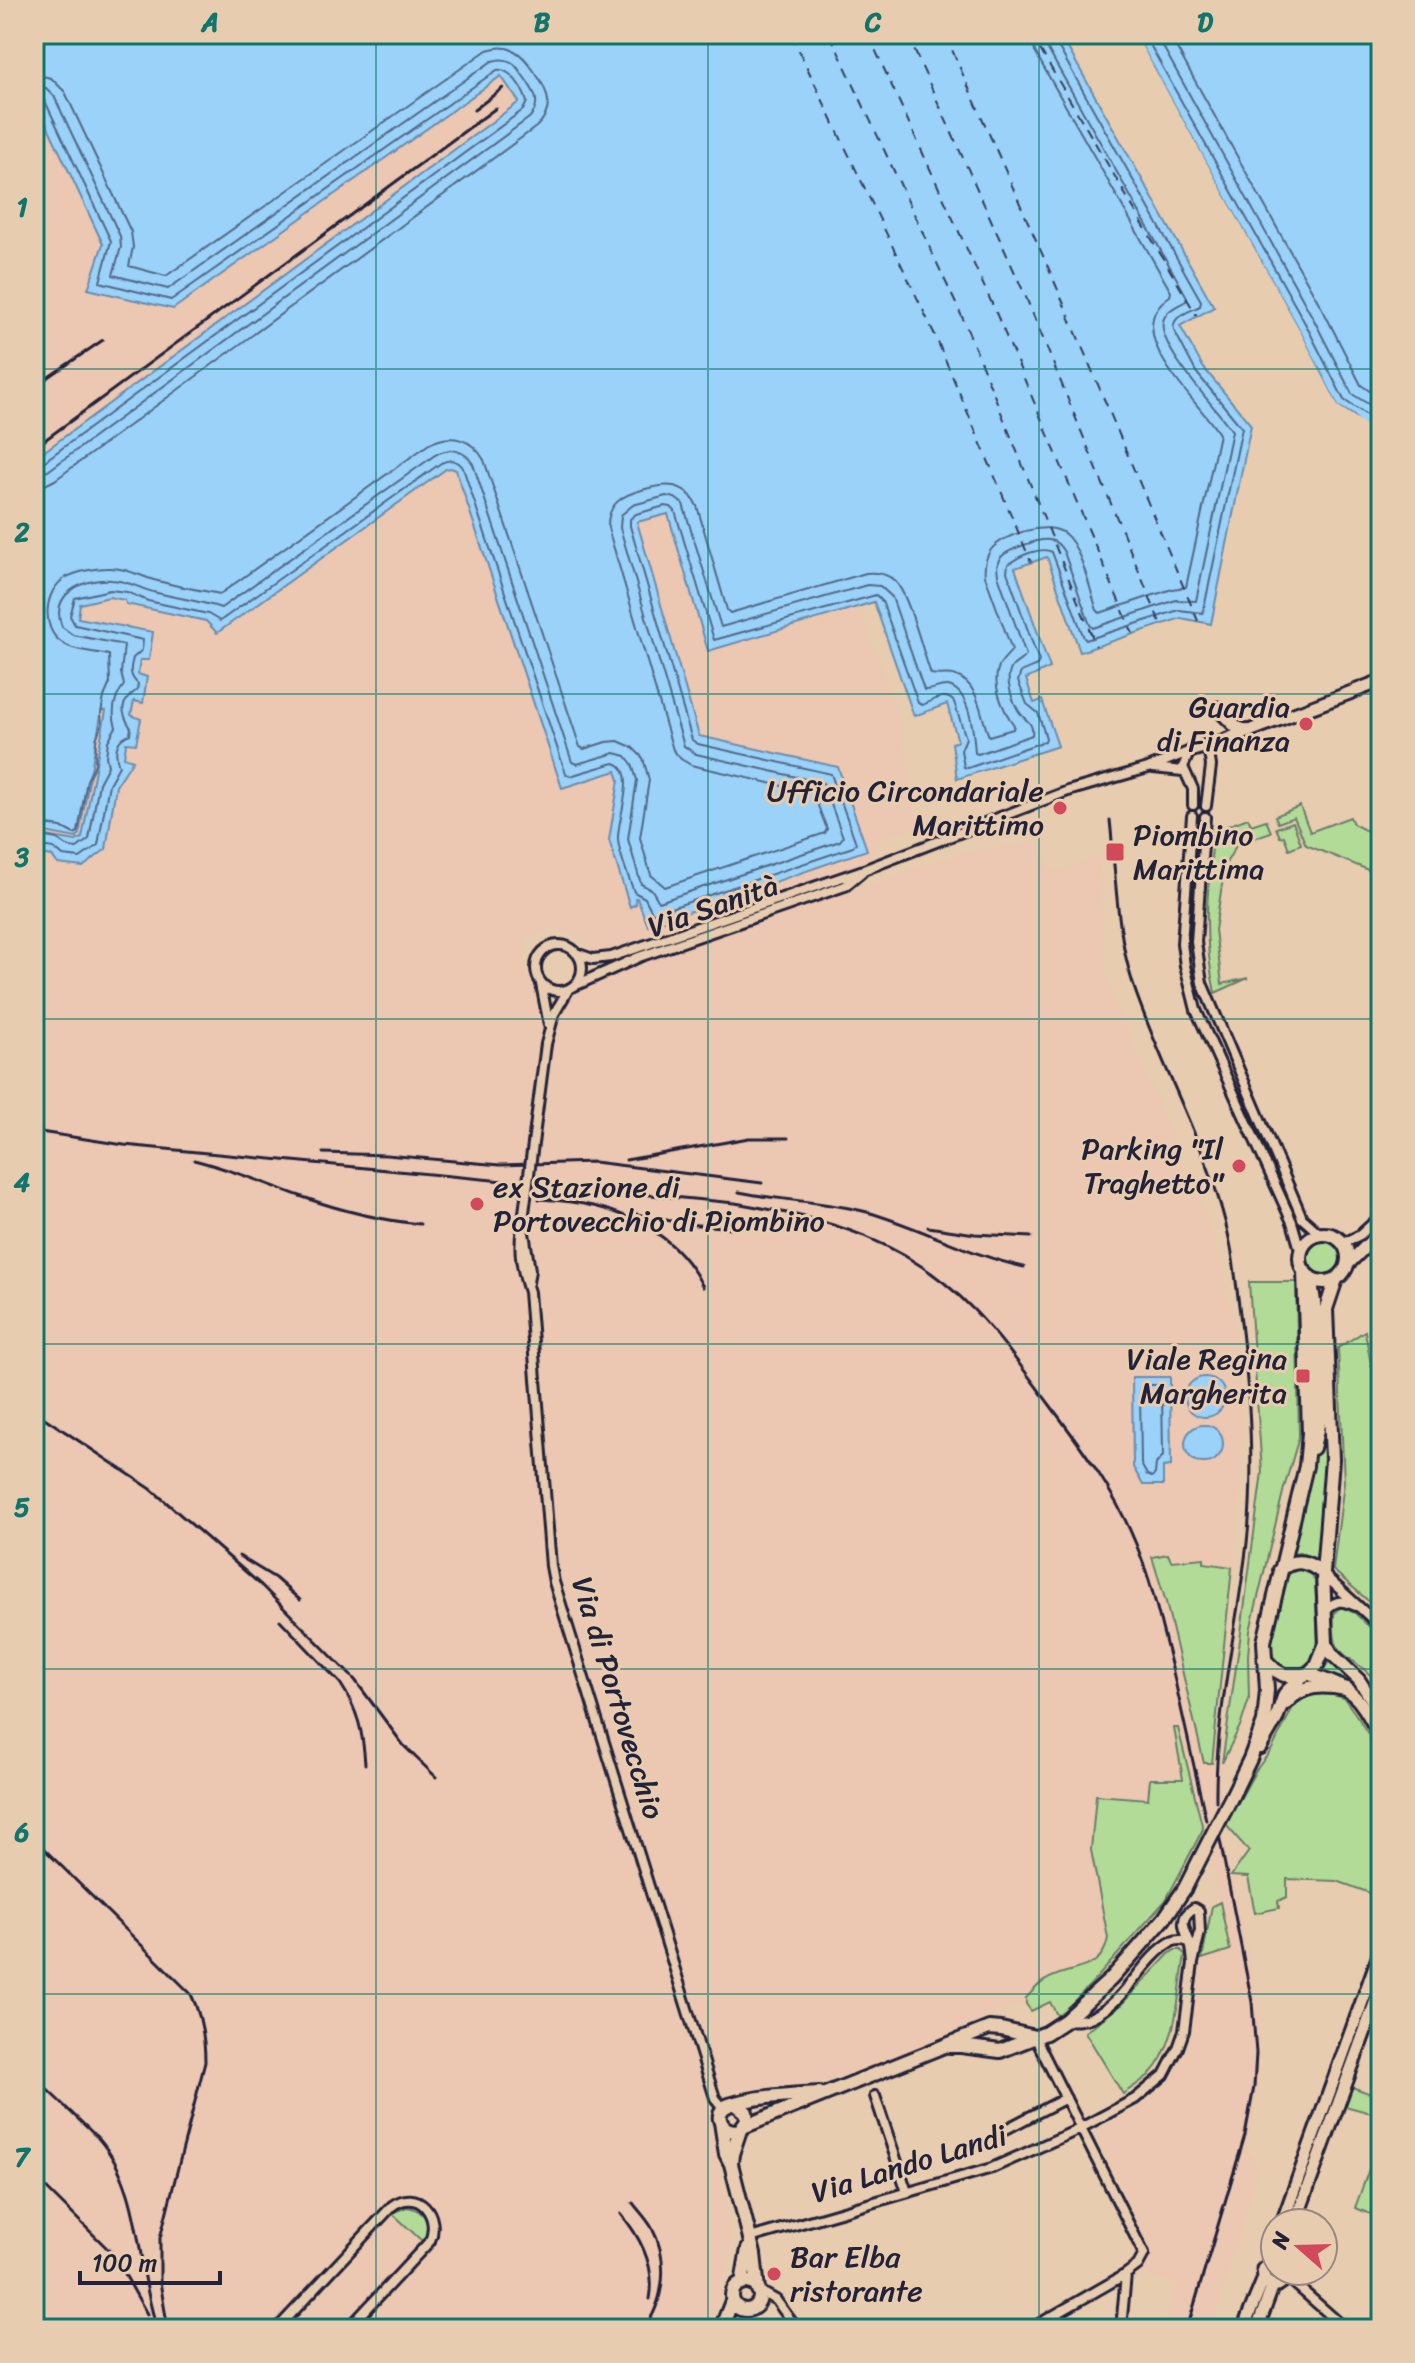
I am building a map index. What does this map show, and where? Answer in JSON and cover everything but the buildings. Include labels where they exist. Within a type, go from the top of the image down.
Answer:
[{"type":"main road","points":[[946,2046],[1000,2051],[1035,2037],[1066,2020],[1111,1979],[1164,1919],[1185,1888],[1250,1759],[1265,1712],[1267,1626],[1306,1466],[1309,1433],[1307,1274],[1301,1253],[1311,1238],[1320,1234],[1333,1236],[1344,1243],[1347,1251],[1347,1265],[1336,1279],[1326,1309],[1332,1459],[1323,1573],[1326,1643],[1321,1659],[1285,1694],[1266,1740],[1250,1759]]},
{"type":"main road","points":[[1307,1274],[1323,1282],[1336,1279]]},
{"type":"main road","points":[[1280,1570],[1287,1564],[1304,1562],[1323,1573]]},
{"type":"main road","points":[[1264,1659],[1284,1675],[1305,1675]]},
{"type":"main road","points":[[1276,1719],[1289,1699],[1303,1689],[1322,1685],[1347,1689]]},
{"type":"main road","points":[[727,2112],[729,2131],[742,2129],[989,2028],[1035,2037]]},
{"type":"main road","points":[[983,2031],[981,2040],[984,2050]]},
{"type":"main road","points":[[727,2112],[779,2096],[829,2092]]},
{"type":"main road","points":[[727,2112],[726,2154],[754,2254],[758,2290],[758,2303],[746,2310],[728,2329]]},
{"type":"main road","name":"Via di Portovecchio","points":[[727,2112],[746,2112],[747,2120],[742,2129]]},
{"type":"main road","points":[[731,2164],[742,2129]]},
{"type":"main road","points":[[742,2283],[750,2238]]},
{"type":"main road","points":[[721,2329],[735,2287],[752,2283],[758,2290]]},
{"type":"main road","points":[[732,2301],[738,2308],[746,2310]]},
{"type":"street","points":[[1193,805],[1190,781],[1183,771],[1185,758],[1193,750],[1381,681]]},
{"type":"street","points":[[1217,708],[1236,727],[1248,731]]},
{"type":"street","points":[[1206,806],[1211,766],[1208,746]]},
{"type":"street","name":"Via Sanità","points":[[541,983],[537,978],[536,966],[544,950],[560,945],[593,959],[611,957],[866,869],[1068,791],[1148,768],[1193,750]]},
{"type":"street","points":[[1148,768],[1183,771]]},
{"type":"street","points":[[1190,781],[1197,782],[1208,777]]},
{"type":"street","points":[[1192,816],[1182,943],[1191,990],[1196,1010],[1292,1222],[1301,1253]]},
{"type":"street","points":[[1205,817],[1196,942],[1202,983],[1302,1218],[1320,1234]]},
{"type":"street","name":"Via Sanità","points":[[571,988],[620,965],[845,886],[866,869]]},
{"type":"street","points":[[541,983],[557,991],[571,988],[582,970],[576,953]]},
{"type":"street","name":"Via di Portovecchio","points":[[541,983],[549,1028]]},
{"type":"street","name":"Via di Portovecchio","points":[[571,988],[560,1002],[549,1028],[522,1228],[530,1270],[528,1287],[551,1566],[715,2098],[727,2112]]},
{"type":"street","points":[[1344,1243],[1360,1235],[1381,1216]]},
{"type":"street","points":[[1347,1265],[1381,1231]]},
{"type":"street","points":[[1323,1573],[1381,1627]]},
{"type":"street","points":[[1325,1611],[1338,1601],[1357,1607]]},
{"type":"street","points":[[1326,1643],[1332,1654],[1359,1680],[1381,1714]]},
{"type":"street","points":[[1305,1675],[1347,1689],[1357,1696],[1381,1737]]},
{"type":"street","name":"Via Lando Landi","points":[[750,2238],[992,2168],[1135,2099],[1164,2075],[1184,2031],[1200,1932],[1201,1916],[1197,1908],[1190,1910],[1183,1920],[1189,1942]]},
{"type":"street","points":[[1066,2020],[1082,2021],[1104,2010],[1168,1944],[1180,1939],[1189,1942],[1193,1963]]},
{"type":"street","points":[[1300,2207],[1377,1983],[1381,1949]]},
{"type":"street","points":[[1288,2207],[1377,1983]]},
{"type":"street","points":[[1030,2329],[1126,2274],[1141,2261],[1144,2254],[1035,2037]]},
{"type":"street","points":[[875,2096],[907,2192]]},
{"type":"street","points":[[1004,2130],[1066,2098]]},
{"type":"street","points":[[277,2329],[392,2206],[403,2200],[416,2201],[427,2209],[433,2221],[430,2241],[348,2329]]},
{"type":"street","points":[[1121,2329],[1126,2274]]},
{"type":"street","points":[[1243,2329],[1266,2287]]},
{"type":"street","points":[[1257,2329],[1268,2287]]},
{"type":"street","points":[[1300,2287],[1346,2329]]},
{"type":"street","points":[[758,2290],[776,2300],[797,2329]]},
{"type":"shaded area","points":[[502,76],[519,102],[34,459],[34,97],[103,244],[173,309]]},
{"type":"shaded area","points":[[452,468],[456,470],[563,787],[616,770],[619,780],[609,840],[635,898],[838,767],[699,736],[637,522],[668,513],[708,651],[859,606],[899,720],[918,826],[876,840],[872,860],[602,952],[593,949],[576,935],[549,927],[526,937],[526,952],[520,965],[540,1001],[541,1022],[523,1161],[538,1162],[561,1012],[568,1001],[593,980],[964,852],[1038,842],[1051,874],[1098,857],[1104,959],[1110,989],[1210,1226],[1235,1326],[1242,1429],[1232,1567],[1204,1563],[1204,1558],[1170,1561],[1168,1554],[1152,1557],[1166,1602],[1204,1762],[1222,1763],[1220,1810],[1223,1844],[1259,2002],[1259,2078],[1253,2123],[1244,2151],[1251,2154],[1257,2172],[1211,2329],[1165,2329],[1177,2284],[1141,2272],[1153,2251],[1095,2131],[1132,2112],[1157,2094],[1173,2077],[1181,2065],[1192,2030],[1202,1959],[1230,1950],[1203,1830],[1166,1900],[1130,1941],[1094,1975],[1042,1983],[1025,2002],[841,2078],[787,2088],[720,2090],[571,1621],[559,1565],[530,1215],[511,1227],[526,1311],[547,1575],[703,2089],[726,2203],[731,2248],[724,2286],[700,2329],[34,2329],[34,853],[52,856],[106,849],[116,786],[132,760],[124,757],[126,743],[137,744],[141,719],[131,716],[134,701],[143,703],[138,674],[140,659],[77,618],[80,604],[109,597],[146,609],[206,621]]},
{"type":"shaded area","points":[[102,709],[106,710],[82,838],[77,841],[34,834],[34,830],[76,838]]},
{"type":"green space","points":[[1300,806],[1310,832],[1350,817],[1353,824],[1381,838],[1381,875],[1306,845],[1294,817],[1278,823],[1275,816]]},
{"type":"green space","points":[[1248,818],[1251,825],[1266,820],[1271,832],[1237,844],[1225,865],[1215,930],[1222,984],[1248,978],[1215,993],[1208,951],[1207,912],[1214,831]]},
{"type":"green space","points":[[1293,822],[1301,844],[1289,849],[1284,836],[1280,837],[1276,828]]},
{"type":"green space","points":[[1324,1242],[1335,1247],[1340,1258],[1335,1269],[1324,1274],[1313,1269],[1308,1258],[1313,1247]]},
{"type":"green space","points":[[1249,1282],[1296,1282],[1299,1437],[1250,1631],[1249,1699],[1222,1763],[1262,1472]]},
{"type":"green space","points":[[1320,1294],[1326,1471],[1316,1559],[1300,1553],[1289,1554],[1323,1423],[1318,1296]]},
{"type":"green space","points":[[1365,1331],[1371,1365],[1381,1366],[1381,1612],[1333,1570],[1344,1482],[1338,1348]]},
{"type":"green space","points":[[1168,1554],[1171,1561],[1204,1558],[1204,1563],[1232,1567],[1212,1763],[1204,1763],[1166,1602],[1152,1557]]},
{"type":"green space","points":[[1301,1569],[1311,1574],[1315,1581],[1318,1647],[1306,1664],[1291,1669],[1277,1663],[1271,1645],[1286,1580],[1290,1573]]},
{"type":"green space","points":[[1341,1607],[1355,1613],[1381,1638],[1381,1691],[1368,1673],[1343,1654],[1336,1643],[1334,1614]]},
{"type":"green space","points":[[1330,1660],[1361,1690],[1340,1677],[1320,1675]]},
{"type":"green space","points":[[1321,1691],[1344,1698],[1381,1756],[1381,1897],[1337,1881],[1287,1879],[1287,1897],[1278,1901],[1279,1908],[1255,1913],[1248,1877],[1231,1876],[1249,1851],[1226,1825],[1256,1770],[1272,1749],[1295,1703]]},
{"type":"green space","points":[[1174,1728],[1178,1728],[1203,1829],[1166,1900],[1094,1981],[1058,2017],[1050,2002],[1031,2011],[1026,1998],[1040,1984],[1055,1975],[1092,1963],[1105,1950],[1108,1938],[1091,1850],[1096,1795],[1148,1799],[1150,1779],[1183,1779]]},
{"type":"green space","points":[[1220,1902],[1230,1950],[1202,1959],[1212,1906]]},
{"type":"green space","points":[[1175,1950],[1181,1950],[1185,1955],[1178,2002],[1166,2049],[1149,2075],[1123,2094],[1085,2032],[1120,2006]]},
{"type":"green space","points":[[1352,2087],[1371,2094],[1381,2090],[1381,2132],[1375,2114],[1345,2106]]},
{"type":"green space","points":[[1381,2136],[1381,2218],[1355,2208]]},
{"type":"green space","points":[[407,2207],[419,2211],[426,2219],[427,2230],[423,2242],[392,2213]]},
{"type":"water","points":[[34,34],[1060,34],[1214,307],[1180,326],[1203,367],[1251,425],[1211,624],[1181,618],[1080,652],[1047,557],[1015,568],[1050,668],[1026,679],[1034,703],[1042,700],[1058,746],[957,779],[952,743],[958,741],[947,704],[914,716],[874,602],[708,651],[668,514],[637,522],[699,736],[838,767],[867,850],[648,926],[637,898],[636,904],[630,907],[609,840],[619,780],[616,771],[562,788],[456,470],[451,468],[217,633],[206,621],[126,604],[125,600],[109,597],[80,604],[78,618],[153,632],[149,660],[140,660],[138,674],[147,677],[143,703],[134,701],[131,715],[141,719],[136,744],[126,743],[124,757],[133,760],[116,786],[106,849],[83,867],[58,864],[52,856],[34,853],[34,834],[76,841],[82,838],[106,711],[102,710],[79,835],[76,838],[34,830],[34,459],[519,102],[501,76],[173,309],[88,289],[103,244],[34,97]]},
{"type":"water","points":[[1135,34],[1381,34],[1381,462],[1372,436],[1353,415],[1338,406],[1299,329]]},
{"type":"water","points":[[1132,1377],[1170,1377],[1171,1466],[1163,1467],[1163,1485],[1143,1485],[1133,1467]]},
{"type":"water","points":[[1205,1377],[1219,1383],[1225,1397],[1219,1411],[1205,1417],[1191,1411],[1185,1397],[1191,1383]]},
{"type":"water","points":[[1204,1425],[1218,1430],[1223,1444],[1218,1458],[1204,1463],[1190,1458],[1185,1444],[1190,1430]]},
{"type":"pier","points":[[1131,34],[1135,34],[1299,329],[1338,406],[1362,422],[1372,436],[1381,466],[1377,464],[1368,438],[1359,425],[1334,408],[1295,330]]},
{"type":"ferry route","points":[[791,34],[934,333],[1031,562]]},
{"type":"ferry route","points":[[830,34],[964,321],[1096,646]]},
{"type":"ferry route","points":[[868,34],[994,308],[1133,634]]},
{"type":"ferry route","points":[[907,34],[1025,295],[1161,625]]},
{"type":"ferry route","points":[[945,34],[1055,283],[1198,621]]},
{"type":"ferry route","points":[[1031,34],[1197,316]]},
{"type":"railway","points":[[474,110],[503,88]]},
{"type":"railway","points":[[34,448],[496,108]]},
{"type":"railway","points":[[34,387],[103,340]]},
{"type":"railway","points":[[1110,820],[1120,925],[1128,967],[1217,1194],[1234,1266],[1242,1335],[1249,1404],[1250,1508],[1219,1736],[1216,1801]]},
{"type":"railway","points":[[34,1131],[124,1145],[735,1203],[834,1225],[893,1249],[948,1286],[984,1321],[1014,1356],[1074,1438],[1118,1507],[1136,1544],[1152,1591],[1206,1820]]},
{"type":"railway","points":[[626,1160],[749,1138],[788,1138]]},
{"type":"railway","points":[[323,1153],[500,1165],[594,1162],[762,1183]]},
{"type":"railway","points":[[194,1160],[344,1210],[420,1224]]},
{"type":"railway","points":[[739,1192],[867,1212],[1024,1267]]},
{"type":"railway","points":[[539,1199],[588,1205],[634,1220],[673,1246],[703,1287]]},
{"type":"railway","points":[[636,1214],[686,1224],[733,1228]]},
{"type":"railway","points":[[928,1227],[975,1234],[1031,1237]]},
{"type":"railway","points":[[34,1411],[151,1489],[262,1586],[355,1680],[404,1746],[436,1777]]},
{"type":"railway","points":[[239,1556],[275,1578],[300,1600]]},
{"type":"railway","points":[[280,1620],[346,1693],[358,1722],[365,1764]]},
{"type":"railway","points":[[1187,2329],[1245,2135],[1254,2087],[1256,2053],[1252,2002],[1219,1835]]},
{"type":"railway","points":[[34,1839],[191,1994],[200,2019],[205,2062],[160,2238],[160,2282],[168,2329]]},
{"type":"railway","points":[[34,2077],[98,2138],[123,2179],[155,2321]]},
{"type":"railway","points":[[34,2176],[114,2255],[147,2314]]},
{"type":"railway","points":[[633,2203],[652,2228],[661,2253],[660,2293],[644,2329]]},
{"type":"railway","points":[[621,2214],[635,2233],[649,2264],[650,2299]]},
{"type":"place","name":"Guardia di Finanza","points":[[1306,724]]},
{"type":"place","name":"Ufficio Circondariale Marittimo","points":[[1060,808]]},
{"type":"place","name":"Piombino Marittima","points":[[1115,852]]},
{"type":"place","name":"Parking \"Il Traghetto\"","points":[[1239,1166]]},
{"type":"place","name":"ex Stazione di Portovecchio di Piombino","points":[[477,1204]]},
{"type":"place","name":"Viale Regina Margherita","points":[[1303,1376]]},
{"type":"place","name":"Bar Elba ristorante","points":[[774,2274]]}]
